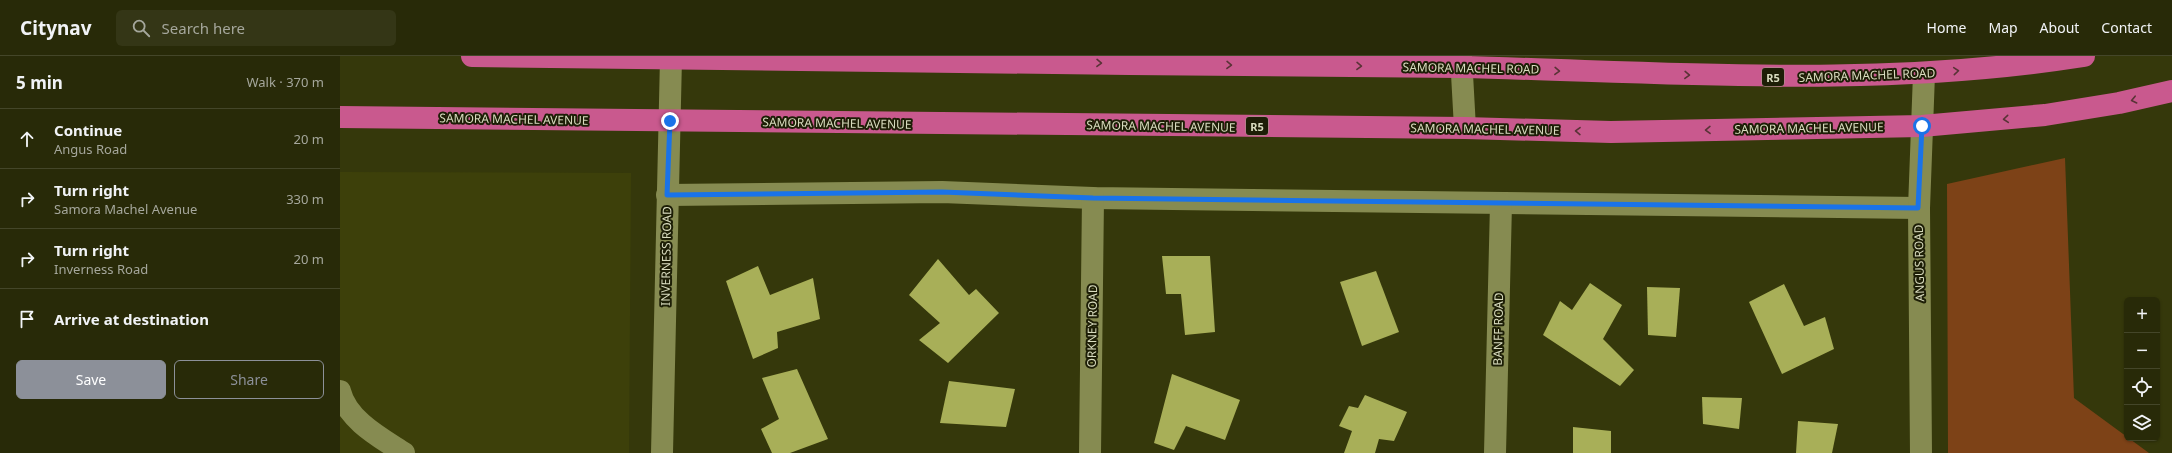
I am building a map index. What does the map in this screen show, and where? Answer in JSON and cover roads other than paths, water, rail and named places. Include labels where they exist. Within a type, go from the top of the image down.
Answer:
[{"type":"highway","name":"SAMORA MACHEL ROAD","points":[[472,56],[1461,62],[1698,76],[1802,77],[1924,74],[2041,63],[2084,56]]},
{"type":"highway","name":"SAMORA MACHEL AVENUE","points":[[340,117],[1465,128],[1611,132],[1922,126],[2045,115],[2119,103],[2172,91]]},
{"type":"street","name":"INVERNESS ROAD","points":[[662,453],[667,195],[672,58]]},
{"type":"street","points":[[1461,62],[1465,128]]},
{"type":"street","name":"ANGUS ROAD","points":[[1921,453],[1918,208],[1924,74]]},
{"type":"street","points":[[667,195],[942,192],[1093,198],[1918,208]]},
{"type":"street","name":"ORKNEY ROAD","points":[[1090,453],[1093,198]]},
{"type":"street","name":"BANFF ROAD","points":[[1495,453],[1501,204]]},
{"type":"street","points":[[340,391],[342,402],[356,418],[404,453]]}]
